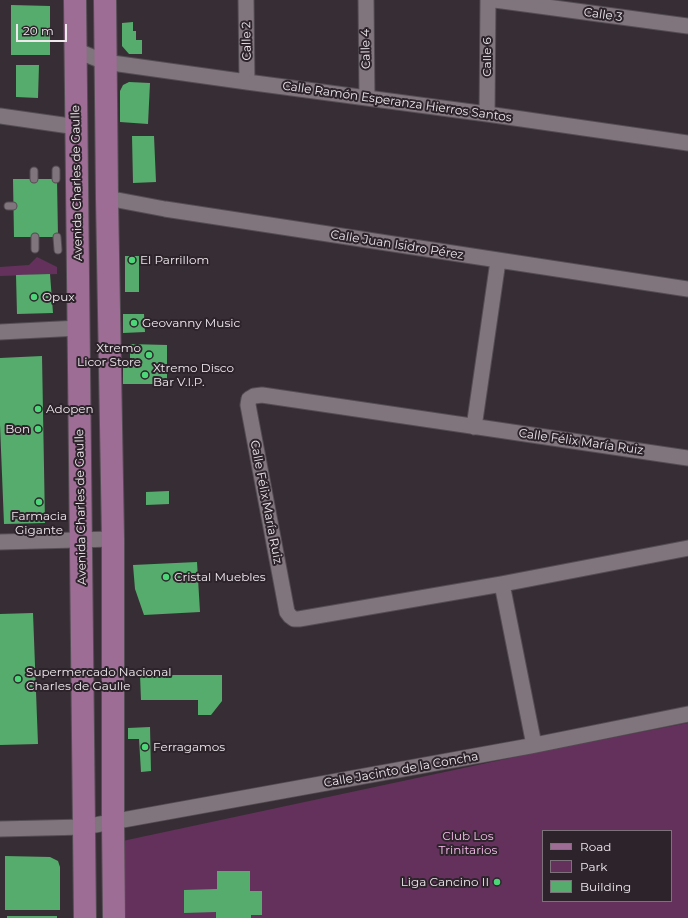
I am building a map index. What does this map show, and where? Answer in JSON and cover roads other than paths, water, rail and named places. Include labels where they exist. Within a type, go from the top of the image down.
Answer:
[{"type":"main road","name":"Avenida Charles de Gaulle","points":[[75,0],[85,918]]},
{"type":"main road","points":[[105,0],[113,539],[112,822],[114,918]]},
{"type":"street","name":"Calle 2","points":[[246,0],[247,82]]},
{"type":"street","name":"Calle 4","points":[[366,0],[367,98]]},
{"type":"street","name":"Calle 6","points":[[487,114],[488,0]]},
{"type":"street","name":"Calle 3","points":[[495,0],[688,26]]},
{"type":"street","name":"Calle Ramón Esperanza Hierros Santos","points":[[75,50],[105,62],[688,143]]},
{"type":"street","points":[[0,116],[77,127]]},
{"type":"street","name":"Calle Juan Isidro Pérez","points":[[107,198],[165,209],[688,289]]},
{"type":"street","points":[[474,427],[498,261]]},
{"type":"street","points":[[0,332],[79,328]]},
{"type":"street","name":"Calle Félix María Ruiz","points":[[688,458],[262,395],[254,396],[250,399],[248,405],[287,612],[294,618],[299,619],[502,584],[688,548]]},
{"type":"street","points":[[0,542],[113,539]]},
{"type":"street","points":[[502,584],[534,745]]},
{"type":"street","name":"Calle Jacinto de la Concha","points":[[0,829],[84,827],[534,745],[688,714]]},
{"type":"lane","points":[[56,170],[56,179]]},
{"type":"lane","points":[[34,171],[34,179]]},
{"type":"lane","points":[[35,237],[35,249]]},
{"type":"lane","points":[[57,237],[58,250]]},
{"type":"place","name":"El Parrillom","points":[[132,260]]},
{"type":"place","name":"Opux","points":[[34,297]]},
{"type":"place","name":"Geovanny Music","points":[[134,323]]},
{"type":"place","name":"Xtremo Licor Store","points":[[149,355]]},
{"type":"place","name":"Xtremo Disco Bar V.I.P.","points":[[145,375]]},
{"type":"place","name":"Adopen","points":[[38,409]]},
{"type":"place","name":"Bon","points":[[38,429]]},
{"type":"place","name":"Farmacia Gigante","points":[[39,502]]},
{"type":"place","name":"Cristal Muebles","points":[[166,577]]},
{"type":"place","name":"Supermercado Nacional Charles de Gaulle","points":[[18,679]]},
{"type":"place","name":"Ferragamos","points":[[145,747]]},
{"type":"place","name":"Liga Cancino II","points":[[497,882]]},
{"type":"park label","name":"Club Los Trinitarios","points":[[468,843]]}]
